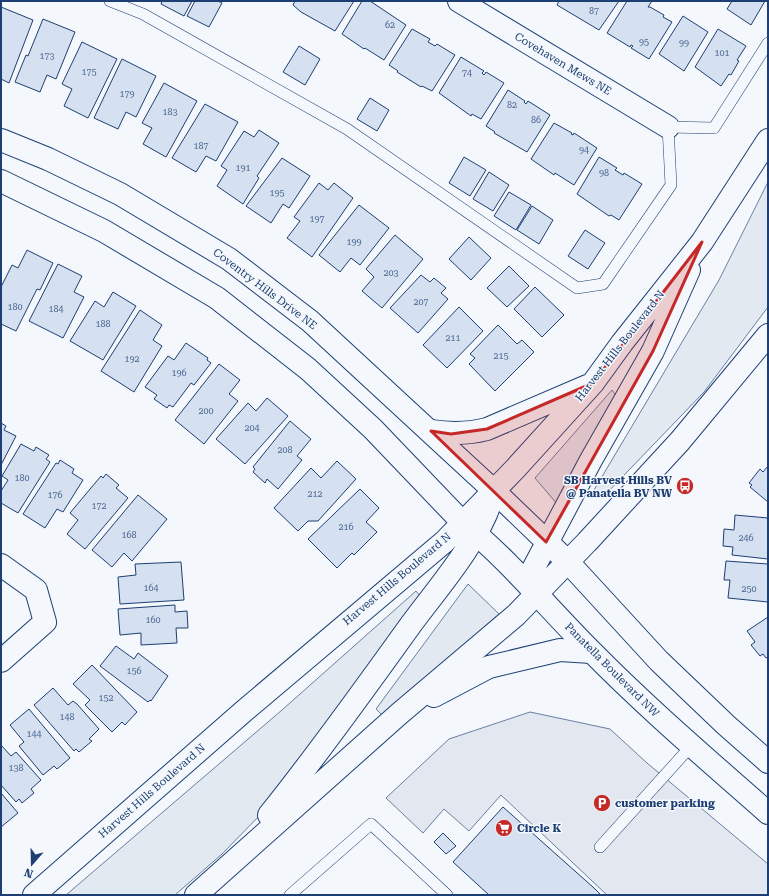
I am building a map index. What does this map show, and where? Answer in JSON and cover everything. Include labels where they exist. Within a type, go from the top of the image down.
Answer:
[{"type":"main road","name":"Covehaven Mews NE","points":[[459,1],[668,127]]},
{"type":"main road","name":"Coventry Hills Drive NE","points":[[1,140],[48,159],[120,194],[229,259],[310,321],[493,490]]},
{"type":"main road","name":"Harvest Hills Boulevard N","points":[[493,490],[541,441],[593,383],[622,343],[702,242],[768,140]]},
{"type":"main road","points":[[1,181],[104,231],[217,298],[308,369],[373,429],[469,528]]},
{"type":"main road","points":[[537,594],[532,571],[546,542],[653,352],[702,242]]},
{"type":"main road","points":[[196,895],[399,714],[516,616],[680,441],[768,335]]},
{"type":"main road","points":[[431,432],[451,434],[471,433],[487,429],[593,383]]},
{"type":"main road","points":[[232,862],[298,779],[459,560],[469,528],[488,512],[493,490]]},
{"type":"main road","points":[[493,490],[568,562],[659,661],[726,726],[768,762]]},
{"type":"main road","name":"Harvest Hills Boulevard N","points":[[34,895],[250,705],[444,542],[469,528]]},
{"type":"main road","name":"Panatella Boulevard NW","points":[[469,528],[537,594],[591,652],[678,734],[768,813]]},
{"type":"main road","points":[[1,565],[36,590],[45,622],[1,661]]},
{"type":"main road","points":[[399,714],[489,667],[560,650],[591,652]]},
{"type":"lane","points":[[110,1],[143,14],[347,129],[577,288],[603,284],[671,185],[668,127],[714,128],[768,43]]},
{"type":"lane","points":[[600,847],[692,745]]},
{"type":"lane","points":[[290,895],[371,824],[447,895]]},
{"type":"highlighted area","points":[[702,242],[653,351],[546,542],[431,431],[451,434],[487,429],[593,383]]},
{"type":"shaded area","points":[[768,182],[768,307],[704,392],[604,496],[594,490],[719,280]]},
{"type":"shaded area","points":[[612,390],[619,400],[558,505],[535,478]]},
{"type":"shaded area","points":[[468,584],[499,614],[383,716],[376,709]]},
{"type":"shaded area","points":[[416,591],[423,600],[267,808],[222,854],[175,895],[66,895],[282,710]]},
{"type":"shaded area","name":"customer parking","points":[[530,712],[610,729],[647,763],[768,864],[768,895],[607,895],[501,795],[469,831],[444,809],[423,833],[386,798],[449,739]]},
{"type":"building","points":[[162,1],[192,1],[184,16],[161,4]]},
{"type":"building","points":[[195,1],[218,1],[222,3],[209,27],[187,16]]},
{"type":"building","points":[[295,1],[354,1],[335,31],[301,12],[293,5]]},
{"type":"building","points":[[362,1],[370,1],[406,25],[384,60],[342,34]]},
{"type":"building","points":[[559,1],[619,1],[599,30],[557,5]]},
{"type":"building","points":[[627,1],[652,1],[648,7],[664,15],[663,17],[672,22],[649,59],[631,48],[633,46],[631,45],[630,47],[607,33]]},
{"type":"building","points":[[732,1],[765,1],[751,25],[727,9]]},
{"type":"building","points":[[1,7],[33,20],[9,83],[1,79]]},
{"type":"building","points":[[683,16],[708,32],[684,71],[659,54]]},
{"type":"building","points":[[43,19],[75,32],[56,79],[47,75],[40,92],[15,82],[26,55],[28,56]]},
{"type":"building","points":[[412,29],[430,39],[428,42],[435,46],[437,44],[455,55],[432,91],[422,86],[421,87],[397,72],[398,71],[389,65]]},
{"type":"building","points":[[718,29],[746,46],[737,60],[739,61],[731,75],[729,74],[721,86],[695,67]]},
{"type":"building","points":[[82,42],[117,59],[88,118],[64,106],[72,89],[62,84]]},
{"type":"building","points":[[299,46],[320,59],[305,85],[283,72]]},
{"type":"building","points":[[461,57],[484,71],[482,73],[484,75],[486,72],[504,83],[481,119],[472,114],[471,116],[439,93]]},
{"type":"building","points":[[122,59],[156,76],[136,117],[126,112],[118,129],[94,118]]},
{"type":"building","points":[[164,83],[197,101],[166,157],[143,144],[152,128],[142,123]]},
{"type":"building","points":[[508,90],[525,101],[524,102],[526,104],[528,101],[550,115],[527,152],[494,133],[495,132],[486,126]]},
{"type":"building","points":[[370,98],[389,110],[377,131],[357,119]]},
{"type":"building","points":[[205,104],[238,122],[216,161],[206,156],[196,172],[172,158]]},
{"type":"building","points":[[554,123],[573,135],[574,133],[597,148],[574,185],[555,173],[554,175],[531,159]]},
{"type":"building","points":[[259,130],[279,143],[257,176],[259,178],[243,204],[217,186],[227,170],[221,166],[244,131],[254,137]]},
{"type":"building","points":[[464,157],[486,170],[470,196],[449,183]]},
{"type":"building","points":[[599,157],[617,168],[615,170],[623,175],[624,173],[642,184],[619,220],[611,215],[609,216],[577,194]]},
{"type":"building","points":[[282,158],[310,176],[289,208],[283,204],[271,223],[246,206]]},
{"type":"building","points":[[489,172],[509,185],[493,211],[473,199]]},
{"type":"building","points":[[319,183],[328,190],[334,183],[353,198],[312,257],[287,238],[300,221],[294,217]]},
{"type":"building","points":[[509,192],[531,205],[516,230],[494,216]]},
{"type":"building","points":[[359,205],[389,228],[360,265],[351,258],[340,272],[319,255]]},
{"type":"building","points":[[532,206],[553,220],[539,244],[517,230]]},
{"type":"building","points":[[585,230],[605,243],[588,269],[568,256]]},
{"type":"building","points":[[395,235],[423,259],[382,308],[362,291],[374,277],[366,269]]},
{"type":"building","points":[[469,237],[491,258],[471,280],[449,259]]},
{"type":"building","points":[[27,250],[53,263],[40,290],[37,289],[16,331],[1,324],[1,287],[12,265],[18,268]]},
{"type":"building","points":[[58,264],[82,276],[74,292],[84,297],[63,338],[29,321]]},
{"type":"building","points":[[509,266],[529,286],[507,307],[487,288]]},
{"type":"building","points":[[421,275],[430,282],[434,278],[446,288],[441,293],[448,299],[418,333],[390,308]]},
{"type":"building","points":[[535,287],[564,315],[542,337],[514,309]]},
{"type":"building","points":[[113,292],[136,306],[103,360],[70,341],[95,301],[104,307]]},
{"type":"building","points":[[459,307],[483,331],[447,368],[423,345]]},
{"type":"building","points":[[140,310],[162,325],[153,340],[162,346],[134,392],[101,371]]},
{"type":"building","points":[[498,325],[517,344],[522,340],[534,352],[495,391],[469,364],[475,358],[470,354]]},
{"type":"building","points":[[186,343],[208,358],[207,360],[211,363],[194,385],[191,383],[173,407],[169,405],[167,408],[154,399],[157,395],[145,387],[168,356],[174,360]]},
{"type":"building","points":[[219,364],[240,380],[229,394],[238,401],[204,444],[175,420]]},
{"type":"building","points":[[267,398],[288,416],[245,464],[216,439],[248,403],[256,411]]},
{"type":"building","points":[[290,421],[311,439],[297,456],[302,460],[278,489],[267,479],[265,483],[253,472],[255,469],[253,467]]},
{"type":"building","points":[[1,423],[6,426],[4,430],[16,436],[1,465]]},
{"type":"building","points":[[21,444],[34,451],[36,447],[49,455],[46,459],[50,462],[18,513],[1,503],[1,491],[8,480],[2,476]]},
{"type":"building","points":[[60,460],[74,469],[72,473],[83,480],[63,512],[57,509],[45,528],[23,514],[56,463],[58,464]]},
{"type":"building","points":[[337,461],[356,479],[318,521],[308,521],[298,531],[274,508],[311,468],[321,478]]},
{"type":"building","points":[[768,466],[768,502],[750,487],[752,485],[749,483],[760,469],[763,472]]},
{"type":"building","points":[[106,474],[119,485],[116,488],[128,498],[85,549],[67,534],[78,520],[70,513],[101,476],[103,478]]},
{"type":"building","points":[[360,489],[379,508],[366,522],[377,532],[354,555],[352,553],[337,568],[308,539]]},
{"type":"building","points":[[138,495],[167,519],[132,561],[124,553],[112,567],[92,550]]},
{"type":"building","points":[[735,515],[768,518],[768,559],[732,555],[733,547],[723,546],[724,529],[734,530]]},
{"type":"building","points":[[726,561],[768,564],[768,602],[728,598],[730,580],[724,580]]},
{"type":"building","points":[[181,562],[184,600],[120,604],[118,577],[136,575],[135,564]]},
{"type":"building","points":[[175,605],[175,612],[187,611],[188,628],[176,628],[177,643],[141,645],[141,633],[120,635],[118,609]]},
{"type":"building","points":[[768,617],[768,657],[766,658],[763,654],[760,656],[751,645],[755,642],[747,631]]},
{"type":"building","points":[[116,646],[134,659],[138,653],[168,676],[151,701],[150,700],[148,702],[100,666]]},
{"type":"building","points":[[92,665],[137,712],[125,725],[122,722],[112,732],[85,705],[90,700],[73,684]]},
{"type":"building","points":[[53,688],[68,705],[73,701],[77,704],[99,729],[89,739],[92,741],[79,752],[76,749],[74,751],[34,705]]},
{"type":"building","points":[[29,709],[70,758],[57,769],[54,766],[43,775],[19,746],[24,742],[10,725]]},
{"type":"building","points":[[1,745],[11,756],[16,752],[41,780],[31,789],[34,793],[22,803],[19,799],[16,802],[1,785]]},
{"type":"building","points":[[1,793],[18,813],[1,827]]},
{"type":"building","points":[[503,807],[601,895],[489,895],[453,862]]},
{"type":"building","points":[[443,833],[456,846],[446,854],[434,842]]},
{"type":"place","name":"SB Harvest Hills BV @ Panatella BV NW","points":[[685,486]]},
{"type":"place","name":"customer parking","points":[[602,803]]},
{"type":"place","name":"Circle K","points":[[504,828]]}]
